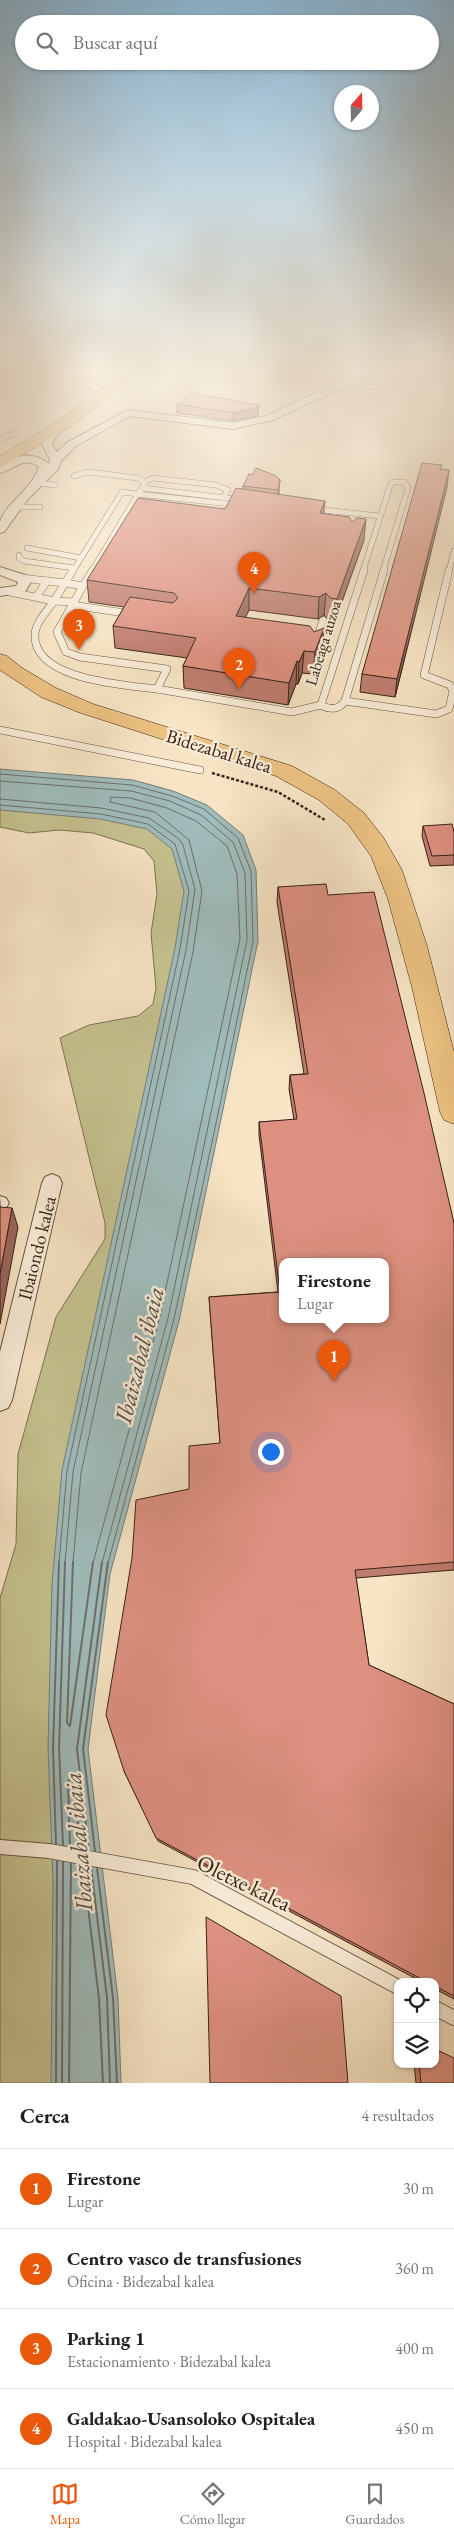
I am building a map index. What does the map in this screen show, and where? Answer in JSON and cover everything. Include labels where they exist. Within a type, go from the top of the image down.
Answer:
[{"type":"highway","name":"Bidezabal kalea","points":[[0,660],[32,684],[60,699],[119,720],[284,771],[309,783],[347,810],[363,826],[376,845],[400,891],[454,1112]]},
{"type":"street","points":[[39,480],[45,466]]},
{"type":"street","points":[[0,529],[39,480],[54,466]]},
{"type":"street","points":[[0,571],[25,582],[23,587],[3,592]]},
{"type":"street","points":[[0,578],[17,577]]},
{"type":"street","name":"Ibaiondo kalea","points":[[0,1400],[52,1183]]},
{"type":"lane","points":[[74,476],[88,472],[138,478],[144,482]]},
{"type":"lane","points":[[157,689],[167,669],[80,657],[66,652],[57,632],[144,482],[152,478],[225,487],[228,490],[224,498]]},
{"type":"lane","points":[[39,480],[55,485]]},
{"type":"lane","name":"Labeaga auzoa","points":[[65,584],[38,623],[34,636],[36,650],[48,663],[72,675],[292,712],[321,705],[380,516],[393,482],[404,482],[408,488],[345,701]]},
{"type":"lane","points":[[142,488],[253,501]]},
{"type":"lane","points":[[65,584],[122,492],[242,506]]},
{"type":"lane","points":[[16,507],[40,507]]},
{"type":"lane","points":[[308,508],[380,516]]},
{"type":"lane","points":[[321,518],[332,519],[335,511]]},
{"type":"lane","points":[[356,521],[358,514]]},
{"type":"lane","points":[[27,548],[81,558]]},
{"type":"lane","points":[[321,705],[328,709],[337,708],[345,701],[436,714],[448,709],[453,691],[450,685],[427,678],[424,675],[454,551]]},
{"type":"lane","points":[[19,555],[19,558],[24,561],[74,568]]},
{"type":"lane","points":[[17,577],[83,586]]},
{"type":"lane","points":[[36,597],[48,581]]},
{"type":"lane","points":[[3,592],[36,597],[62,604],[73,604],[137,615]]},
{"type":"lane","points":[[314,649],[323,620]]},
{"type":"lane","points":[[292,712],[295,704]]},
{"type":"lane","name":"Bidezabal kalea","points":[[0,730],[200,770]]},
{"type":"lane","name":"Oletxe kalea","points":[[0,1847],[49,1851],[193,1877],[394,1985]]},
{"type":"lane","points":[[439,2010],[454,2018]]},
{"type":"path","name":"Bidezabal kalea","points":[[200,770],[278,792],[331,824]]},
{"type":"shaded area","points":[[0,784],[196,805],[215,1027],[52,1589],[59,2083],[0,2083],[0,1598],[16,1544],[18,1454],[56,1317],[105,1239],[105,1223],[60,1038],[89,1025],[138,1016],[153,1004],[156,988],[151,933],[157,894],[154,861],[144,849],[93,833],[59,830],[29,833],[0,827]]},
{"type":"water","name":"Ibaizabal ibaia","points":[[0,769],[133,780],[173,791],[207,805],[243,835],[256,870],[258,941],[179,1321],[110,1574],[88,1749],[118,1998],[121,2083],[51,2083],[53,1881],[48,1748],[52,1584],[62,1470],[175,948],[184,891],[172,849],[147,829],[100,819],[0,810]]},
{"type":"building","points":[[421,466],[441,466],[440,469],[449,470],[397,679],[362,674]]},
{"type":"building","points":[[256,468],[276,476],[280,480],[278,490],[243,486],[249,474],[252,475]]},
{"type":"building","points":[[236,488],[325,501],[320,513],[349,517],[352,522],[357,518],[366,519],[337,599],[330,598],[326,593],[319,597],[249,588],[236,616],[310,626],[314,632],[324,628],[315,652],[304,651],[299,662],[297,661],[289,683],[183,666],[196,638],[113,626],[130,597],[173,603],[178,598],[174,593],[87,580],[138,498],[225,509]]},
{"type":"building","points":[[452,824],[454,855],[432,856],[423,826]]},
{"type":"building","points":[[326,884],[328,895],[374,892],[454,1223],[454,1562],[355,1570],[369,1665],[454,1704],[454,1996],[439,1988],[439,1978],[419,1978],[156,1838],[124,1771],[106,1715],[132,1558],[136,1500],[189,1489],[189,1446],[220,1443],[209,1297],[279,1292],[279,1323],[389,1323],[389,1258],[279,1258],[279,1284],[259,1122],[297,1119],[290,1075],[308,1074],[278,887]]},
{"type":"building","points":[[0,1207],[12,1208],[0,1274]]},
{"type":"building","points":[[206,1917],[341,1996],[348,2083],[210,2083]]},
{"type":"building","points":[[439,2051],[454,2058],[454,2083],[421,2083],[419,2068],[439,2068]]},
{"type":"place","name":"Galdakao-Usansoloko Ospitalea","points":[[254,593]]},
{"type":"place","name":"Parking 1","points":[[79,650]]},
{"type":"place","name":"Centro vasco de transfusiones","points":[[239,689]]},
{"type":"place","name":"Firestone","points":[[334,1381]]}]
